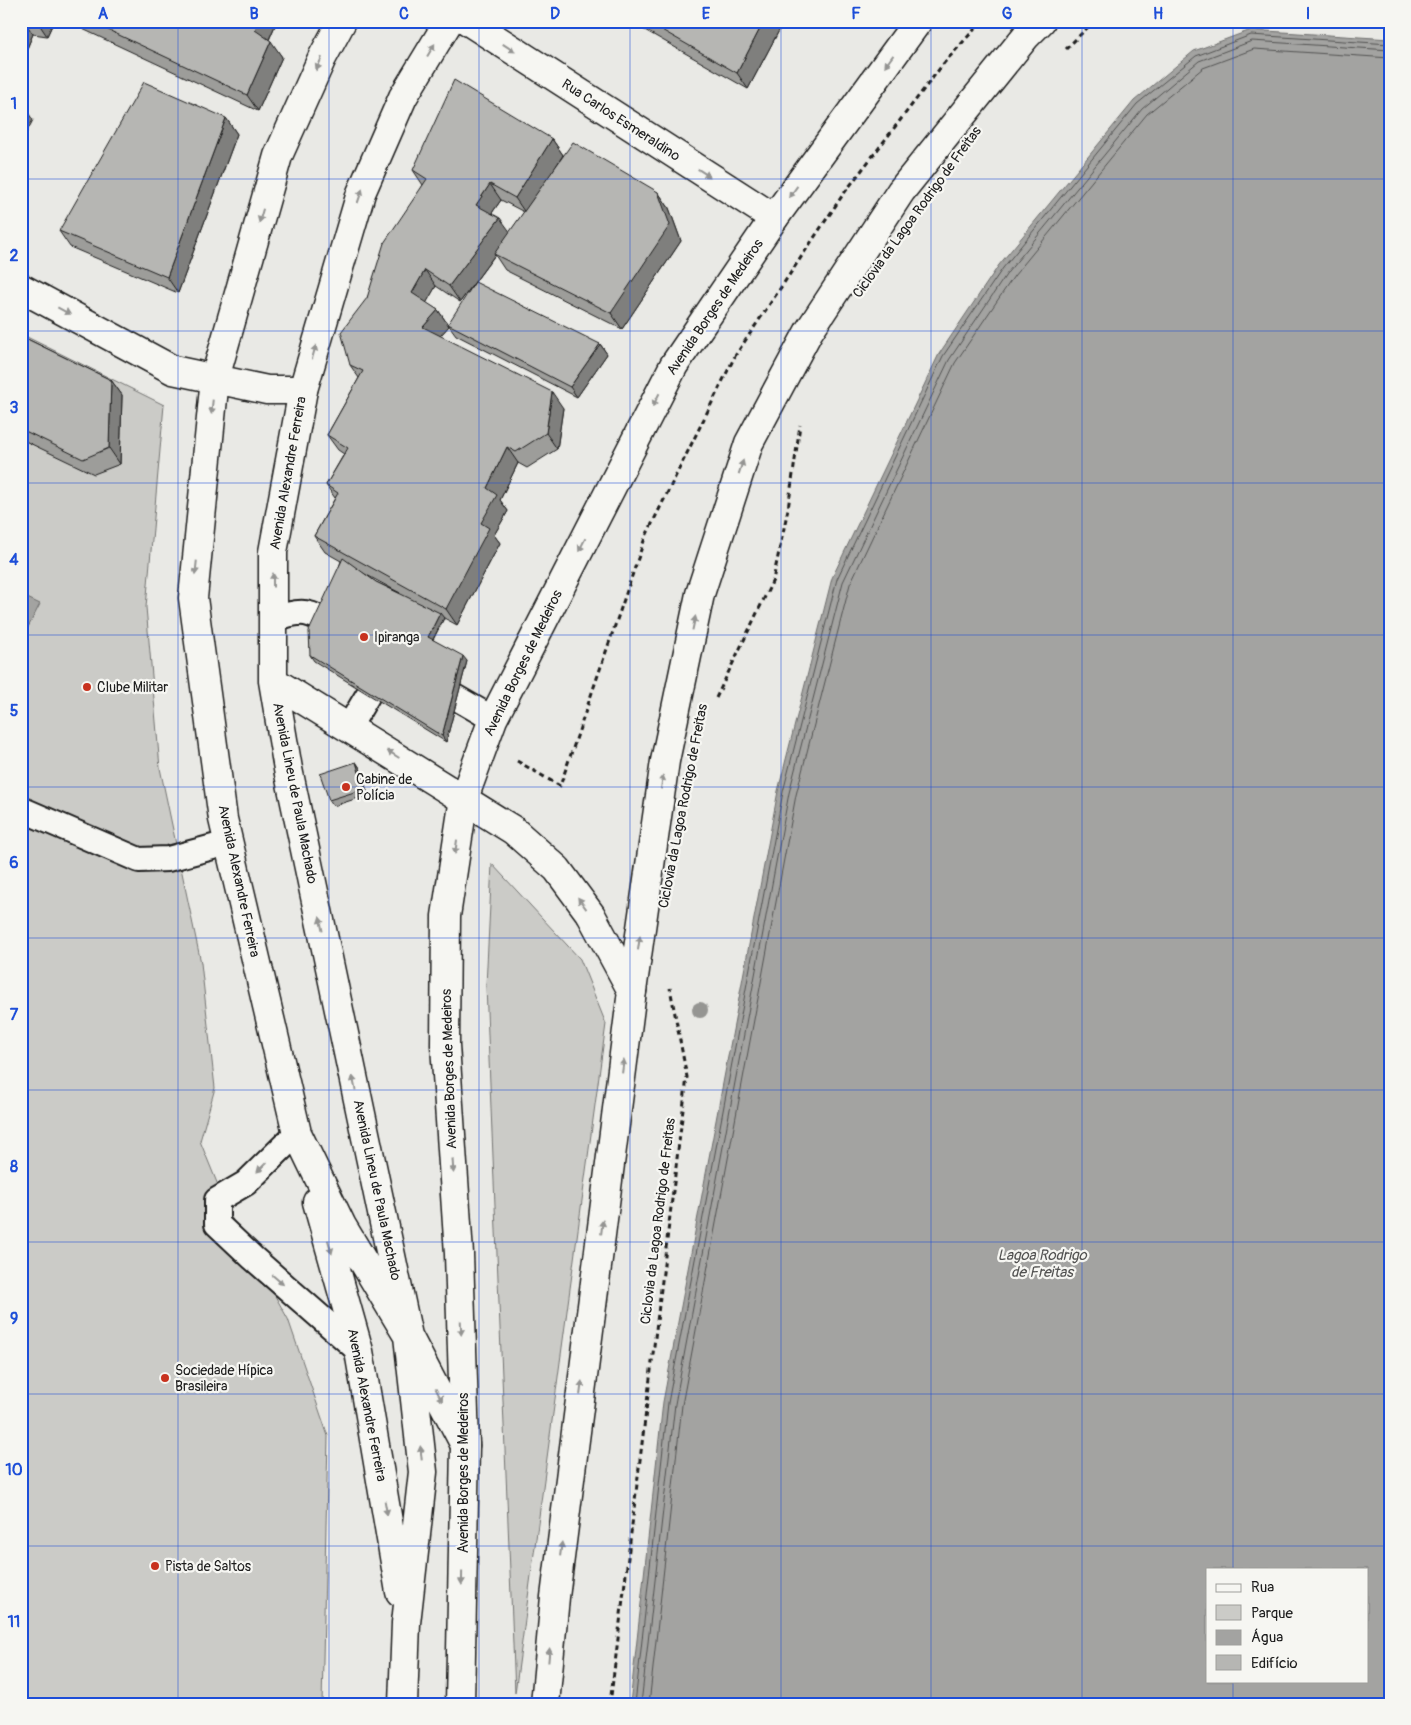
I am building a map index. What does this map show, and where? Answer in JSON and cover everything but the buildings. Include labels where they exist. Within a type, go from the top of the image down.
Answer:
[{"type":"main road","name":"Avenida Alexandre Ferreira","points":[[342,21],[322,58],[278,156],[214,378],[193,598],[228,843],[297,1132],[359,1351],[406,1624]]},
{"type":"main road","name":"Avenida Alexandre Ferreira","points":[[274,681],[273,552],[303,390],[360,193],[403,97],[449,21]]},
{"type":"main road","name":"Rua Carlos Esmeraldino","points":[[468,21],[774,218]]},
{"type":"main road","name":"Avenida Borges de Medeiros","points":[[460,1704],[465,1445],[459,1254],[446,1045],[446,916],[464,798],[493,719],[674,365],[774,218],[918,21]]},
{"type":"main road","points":[[545,1704],[555,1598],[632,991],[665,761],[700,594],[749,443],[809,331],[901,191],[1026,36],[1041,21]]},
{"type":"main road","points":[[21,288],[173,370],[267,390],[303,390]]},
{"type":"main road","points":[[274,681],[513,830],[557,869],[591,915],[632,991]]},
{"type":"main road","name":"Avenida Lineu de Paula Machado","points":[[274,681],[288,769],[408,1336],[423,1472],[406,1624],[403,1704]]},
{"type":"main road","name":"Avenida Alexandre Ferreira","points":[[297,1132],[342,1226],[408,1336],[465,1445]]},
{"type":"lane","points":[[273,620],[295,612],[307,612],[493,719]]},
{"type":"lane","points":[[349,727],[388,659]]},
{"type":"lane","points":[[21,809],[139,860],[155,861],[168,859],[228,843]]},
{"type":"lane","points":[[297,1132],[246,1183],[217,1200],[217,1224],[359,1351]]},
{"type":"path","points":[[1060,55],[1094,21]]},
{"type":"path","name":"Ciclovia da Lagoa Rodrigo de Freitas","points":[[715,701],[773,580],[788,509],[800,423]]},
{"type":"path","name":"Ciclovia da Lagoa Rodrigo de Freitas","points":[[610,1704],[687,1077],[668,983]]},
{"type":"green space","points":[[21,334],[164,405],[146,607],[160,768],[201,963],[215,1088],[200,1141],[231,1217],[288,1319],[328,1436],[322,1704],[21,1704]]},
{"type":"green space","points":[[492,864],[580,959],[606,1024],[515,1693],[486,986]]},
{"type":"water","name":"Lagoa Rodrigo de Freitas","points":[[1251,30],[1390,39],[1390,1704],[630,1704],[663,1402],[778,791],[832,578],[939,354],[999,265],[1134,101],[1194,51]]},
{"type":"water","points":[[21,595],[40,604],[21,641]]},
{"type":"place","name":"Ipiranga","points":[[364,637]]},
{"type":"place","name":"Clube Militar","points":[[87,687]]},
{"type":"place","name":"Cabine de Polícia","points":[[346,787]]},
{"type":"place","name":"Sociedade Hípica Brasileira","points":[[165,1378]]},
{"type":"place","name":"Pista de Saltos","points":[[155,1566]]}]
